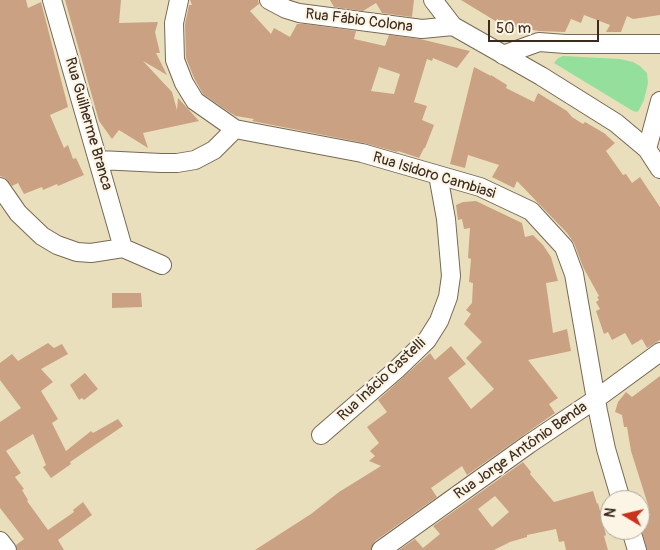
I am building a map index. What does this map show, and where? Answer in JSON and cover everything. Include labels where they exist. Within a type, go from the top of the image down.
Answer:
[{"type":"street","name":"Rua Guilherme Branca","points":[[52,0],[123,248]]},
{"type":"street","points":[[99,160],[161,163],[195,160],[214,150],[235,129],[195,101],[184,82],[175,60],[174,23],[179,0]]},
{"type":"street","name":"Rua Fábio Colona","points":[[269,0],[299,14],[422,29],[452,26]]},
{"type":"street","points":[[433,0],[452,26],[541,76],[616,123],[647,148],[660,169]]},
{"type":"street","points":[[503,54],[539,42],[564,44],[660,44]]},
{"type":"street","points":[[647,148],[660,100]]},
{"type":"street","name":"Rua Isidoro Cambiasi","points":[[235,129],[362,153],[480,187],[531,211],[564,247],[574,274],[606,448],[618,490]]},
{"type":"street","name":"Rua Inácio Castelli","points":[[321,435],[415,352],[427,340],[439,321],[448,297],[451,276],[446,219],[438,175]]},
{"type":"street","points":[[0,187],[18,213],[42,236],[57,245],[77,252],[91,253],[123,248],[162,265]]},
{"type":"street","name":"Rua Jorge Antônio Benda","points":[[381,550],[660,352]]},
{"type":"street","points":[[0,540],[7,550]]},
{"type":"green space","points":[[563,56],[620,59],[640,66],[647,73],[648,83],[644,100],[639,110],[637,112],[633,111],[554,63]]},
{"type":"building","points":[[0,0],[26,0],[28,8],[41,2],[68,107],[50,115],[64,148],[68,145],[73,159],[76,158],[84,175],[58,186],[57,184],[43,190],[42,187],[24,194],[18,183],[12,186],[5,178],[0,176]]},
{"type":"building","points":[[65,0],[121,0],[119,23],[158,22],[155,32],[160,53],[156,53],[167,75],[143,61],[172,92],[177,110],[178,98],[199,121],[143,133],[148,148],[119,130],[112,139],[99,121]]},
{"type":"building","points":[[190,0],[258,0],[259,4],[250,11],[271,34],[274,28],[290,37],[297,24],[305,24],[356,31],[354,39],[385,46],[389,35],[420,39],[470,51],[457,68],[433,58],[432,61],[427,59],[414,102],[427,106],[422,120],[434,125],[419,158],[364,143],[252,121],[254,119],[236,116],[229,112],[203,94],[186,58],[185,24],[189,5],[192,5]],"holes":[[[379,67],[400,74],[394,94],[371,91]]]},
{"type":"building","points":[[330,0],[414,0],[412,17],[382,13],[376,3],[363,11],[334,7]]},
{"type":"building","points":[[461,0],[660,0],[660,15],[633,19],[627,16],[621,32],[606,32],[610,25],[584,15],[581,23],[571,19],[565,32],[539,31],[502,25]]},
{"type":"building","points":[[474,67],[507,85],[506,88],[534,102],[538,93],[567,111],[572,117],[583,124],[585,122],[604,133],[615,143],[606,151],[623,175],[626,174],[632,183],[640,177],[660,207],[660,340],[647,348],[642,339],[632,345],[625,333],[612,340],[608,332],[604,334],[596,311],[600,309],[596,302],[599,300],[597,297],[599,296],[583,267],[574,243],[567,233],[517,181],[514,188],[492,177],[499,165],[468,155],[465,168],[450,164]]},
{"type":"building","points":[[476,201],[522,223],[525,237],[533,235],[551,257],[558,281],[546,283],[553,333],[567,329],[571,351],[528,360],[558,398],[549,404],[555,413],[467,475],[462,466],[431,488],[437,497],[375,541],[371,550],[255,550],[311,514],[339,492],[381,466],[369,461],[375,456],[370,451],[379,443],[367,427],[387,412],[378,400],[430,353],[435,360],[451,346],[466,364],[448,378],[471,409],[494,389],[466,358],[482,342],[464,324],[471,314],[466,310],[472,303],[473,283],[469,282],[471,259],[468,258],[470,228],[464,229],[462,219],[458,220],[456,205],[463,202]]},
{"type":"building","points":[[112,293],[141,293],[142,307],[112,308]]},
{"type":"building","points":[[48,343],[54,348],[62,344],[68,354],[41,369],[53,382],[41,391],[58,419],[52,423],[66,451],[91,431],[93,433],[118,419],[123,426],[70,462],[71,464],[51,478],[43,467],[46,465],[33,434],[6,451],[21,473],[15,477],[24,489],[22,490],[27,501],[48,530],[74,512],[73,510],[83,502],[92,515],[58,540],[64,550],[17,550],[16,545],[24,539],[0,508],[0,422],[21,408],[0,380],[0,363],[12,354],[18,361]]},
{"type":"building","points":[[85,373],[98,389],[84,400],[82,398],[79,400],[70,385]]},
{"type":"building","points":[[660,376],[660,550],[647,550],[644,540],[650,540],[650,490],[643,490],[631,451],[627,427],[624,427],[622,415],[615,412],[618,402],[626,392],[632,397]]},
{"type":"building","points":[[523,462],[531,472],[530,474],[554,502],[593,491],[600,511],[600,540],[605,540],[608,550],[566,550],[564,541],[559,542],[556,529],[527,535],[527,537],[510,542],[494,550],[399,550],[415,539],[423,548],[440,534],[433,526]],"holes":[[[495,496],[509,512],[492,527],[478,509]]]}]
